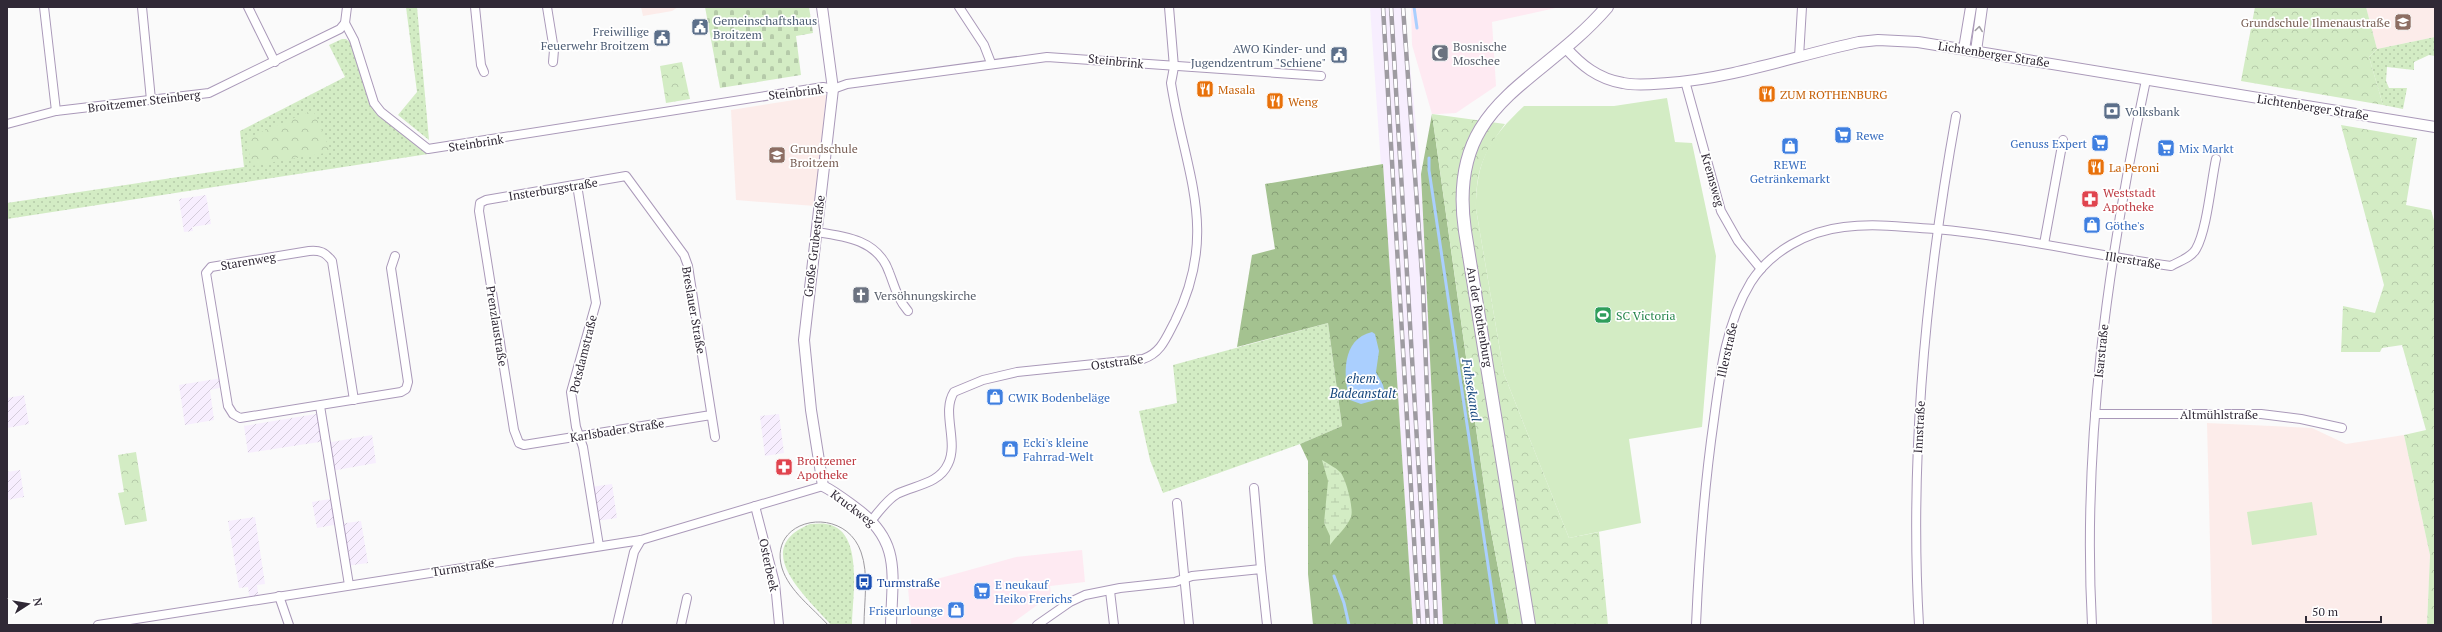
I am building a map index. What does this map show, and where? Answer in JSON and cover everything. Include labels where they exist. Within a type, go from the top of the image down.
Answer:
[{"type":"main road","name":"An der Rothenburg","points":[[1529,625],[1465,231],[1461,191],[1466,160],[1487,119],[1514,89],[1565,47],[1607,7]]},
{"type":"street","points":[[44,7],[56,111]]},
{"type":"street","points":[[142,7],[151,100]]},
{"type":"street","points":[[248,7],[275,62]]},
{"type":"street","points":[[345,23],[347,7]]},
{"type":"street","points":[[475,7],[481,65],[484,72]]},
{"type":"street","points":[[547,7],[554,50],[553,62]]},
{"type":"street","name":"Große Grubestraße","points":[[822,7],[833,88],[804,340],[811,410],[822,486]]},
{"type":"street","points":[[959,7],[984,45],[991,63]]},
{"type":"street","name":"Oststraße","points":[[872,520],[894,497],[928,483],[947,467],[951,456],[950,400],[954,392],[983,380],[1017,372],[1135,360],[1149,357],[1159,351],[1179,313],[1190,284],[1198,236],[1195,198],[1171,83],[1174,67],[1169,7]]},
{"type":"street","points":[[1799,57],[1802,7]]},
{"type":"street","points":[[1964,49],[1971,7]]},
{"type":"street","points":[[1976,51],[1982,7]]},
{"type":"street","name":"Broitzemer Steinberg","points":[[7,124],[56,111],[209,93],[330,35],[345,23]]},
{"type":"street","name":"Steinbrink","points":[[345,23],[354,40],[374,103],[381,112],[428,149],[823,87],[833,88],[847,84],[991,63],[1065,56],[1174,67],[1321,76]]},
{"type":"street","name":"Lichtenberger Straße","points":[[1565,47],[1584,66],[1611,80],[1622,84],[1644,85],[1685,81],[1743,71],[1853,43],[1878,40],[1964,49],[2146,80],[2435,126]]},
{"type":"street","name":"Isarstraße","points":[[2092,625],[2091,510],[2099,363],[2112,257],[2146,80]]},
{"type":"street","name":"Kremsweg","points":[[1685,81],[1721,211],[1738,241],[1762,269]]},
{"type":"street","points":[[1938,230],[1956,116]]},
{"type":"street","points":[[2044,244],[2063,140]]},
{"type":"street","name":"Illerstraße","points":[[1696,625],[1706,478],[1722,367],[1734,317],[1743,296],[1762,269],[1788,246],[1802,239],[1828,230],[1843,227],[1882,226],[1938,230],[2044,244],[2112,257],[2171,266],[2192,254],[2196,249],[2202,230],[2216,159]]},
{"type":"street","name":"Insterburgstraße","points":[[480,203],[486,200],[626,176]]},
{"type":"street","name":"Breslauer Straße","points":[[626,176],[684,255],[693,294],[715,437]]},
{"type":"street","name":"Potsdamstraße","points":[[577,185],[596,303],[570,392],[580,436],[599,546]]},
{"type":"street","name":"Prenzlaustraße","points":[[480,203],[480,219],[514,430],[519,443],[524,445]]},
{"type":"street","name":"Innstraße","points":[[1919,625],[1916,568],[1918,458],[1922,391],[1938,230]]},
{"type":"street","points":[[816,232],[843,236],[871,247],[882,258],[889,271],[899,300],[908,311]]},
{"type":"street","name":"Starenweg","points":[[354,400],[332,261],[327,255],[321,251],[309,251],[211,267],[206,273],[228,406],[231,412],[240,418],[320,406],[401,392],[406,389],[408,382],[391,268],[395,256]]},
{"type":"street","points":[[320,406],[349,585]]},
{"type":"street","name":"Altmühlstraße","points":[[2096,414],[2261,414],[2301,419],[2342,428]]},
{"type":"street","name":"Karlsbader Straße","points":[[524,445],[711,415]]},
{"type":"street","name":"Kruckweg","points":[[822,486],[872,520],[884,536],[891,554],[891,625]]},
{"type":"street","name":"Turmstraße","points":[[103,625],[641,540],[822,486]]},
{"type":"street","points":[[1254,488],[1261,569],[1268,625]]},
{"type":"street","points":[[1177,503],[1189,625]]},
{"type":"street","name":"Osterbeek","points":[[755,506],[775,583],[779,625]]},
{"type":"street","points":[[617,625],[634,552],[641,540]]},
{"type":"street","points":[[1037,625],[1078,598],[1110,591],[1184,580],[1192,576],[1261,569]]},
{"type":"street","points":[[1110,591],[1114,625]]},
{"type":"street","points":[[279,596],[289,625]]},
{"type":"street","points":[[681,625],[687,598]]},
{"type":"shaded area","points":[[641,7],[678,7],[672,11],[643,16]]},
{"type":"shaded area","points":[[1370,7],[1404,7],[1421,174],[1443,625],[1413,625]]},
{"type":"shaded area","points":[[1411,7],[1560,7],[1492,22],[1496,86],[1456,113],[1432,114],[1412,45]]},
{"type":"shaded area","name":"Grundschule Ilmenaustraße","points":[[2366,7],[2435,7],[2435,37],[2377,49]]},
{"type":"shaded area","name":"Grundschule Broitzem","points":[[826,95],[815,206],[736,200],[731,110]]},
{"type":"shaded area","points":[[206,195],[211,224],[192,227],[193,231],[184,232],[179,199]]},
{"type":"shaded area","points":[[222,378],[224,387],[210,390],[214,420],[185,425],[179,385]]},
{"type":"shaded area","points":[[24,395],[29,424],[7,428],[7,398]]},
{"type":"shaded area","points":[[322,413],[326,441],[248,453],[244,426]]},
{"type":"shaded area","points":[[779,414],[784,453],[765,456],[760,416]]},
{"type":"shaded area","points":[[2207,423],[2312,428],[2346,444],[2404,435],[2430,555],[2427,625],[2212,625]]},
{"type":"shaded area","points":[[372,435],[376,463],[331,471],[326,443]]},
{"type":"shaded area","points":[[20,470],[24,497],[7,500],[7,472]]},
{"type":"shaded area","points":[[612,484],[617,518],[596,521],[591,487]]},
{"type":"shaded area","points":[[335,498],[339,524],[317,528],[312,502]]},
{"type":"shaded area","points":[[255,517],[265,584],[257,585],[259,600],[250,601],[248,587],[239,588],[228,521]]},
{"type":"shaded area","points":[[361,521],[368,563],[346,566],[339,524]]},
{"type":"shaded area","points":[[1082,550],[1085,582],[1050,586],[1051,595],[1010,625],[911,625],[908,587],[1016,557]]},
{"type":"green space","points":[[406,7],[417,7],[429,140],[398,115],[417,92]]},
{"type":"green space","points":[[705,7],[809,7],[813,33],[796,36],[801,75],[720,88]]},
{"type":"green space","points":[[2255,7],[2366,7],[2377,49],[2369,57],[2383,105],[2241,81]]},
{"type":"green space","points":[[2435,37],[2435,56],[2429,55],[2414,62],[2414,70],[2387,67],[2386,81],[2389,88],[2407,88],[2403,109],[2383,105],[2369,57],[2377,49]]},
{"type":"green space","points":[[342,39],[346,39],[351,43],[373,108],[428,154],[7,219],[7,203],[244,167],[240,131],[345,77],[329,45]]},
{"type":"green space","points":[[682,62],[690,99],[666,103],[660,66]]},
{"type":"green space","name":"SC Victoria","points":[[1667,98],[1675,142],[1692,143],[1716,256],[1702,427],[1629,439],[1641,523],[1569,538],[1504,374],[1476,209],[1479,177],[1482,164],[1493,140],[1524,106],[1614,106]]},
{"type":"green space","points":[[313,110],[331,152],[251,166],[247,138]]},
{"type":"green space","points":[[1432,114],[1489,521],[1509,625],[1443,625],[1421,174]]},
{"type":"green space","points":[[1432,114],[1505,124],[1491,145],[1482,164],[1479,173],[1476,195],[1476,209],[1504,374],[1569,538],[1599,532],[1608,625],[1509,625],[1489,521]]},
{"type":"green space","points":[[2341,125],[2417,138],[2406,205],[2431,210],[2435,224],[2435,625],[2427,625],[2430,555],[2404,435],[2426,430],[2402,345],[2382,348],[2380,352],[2341,352],[2343,306],[2375,313],[2384,285]]},
{"type":"green space","points":[[1383,164],[1413,625],[1313,625],[1308,574],[1308,461],[1300,444],[1342,426],[1328,323],[1237,347],[1252,255],[1275,249],[1265,184]]},
{"type":"green space","points":[[1328,323],[1342,426],[1300,444],[1163,493],[1150,460],[1139,411],[1177,403],[1173,365]]},
{"type":"green space","points":[[136,452],[147,521],[125,525],[118,493],[124,492],[118,455]]},
{"type":"green space","points":[[1322,460],[1342,475],[1347,487],[1352,513],[1349,521],[1330,545],[1330,536],[1324,523],[1328,481]]},
{"type":"green space","points":[[2312,502],[2317,535],[2252,545],[2247,512]]},
{"type":"green space","points":[[810,524],[826,524],[838,529],[847,538],[854,566],[852,625],[831,625],[809,601],[789,573],[784,560],[784,546],[792,534]]},
{"type":"water","name":"ehem. Badeanstalt","points":[[1372,332],[1375,334],[1379,351],[1376,372],[1383,386],[1384,392],[1379,399],[1361,404],[1350,400],[1346,381],[1347,360],[1354,342],[1362,336]]},
{"type":"waterway","name":"Fuhsekanal","points":[[1414,7],[1417,28]]},
{"type":"waterway","name":"Fuhsekanal","points":[[1429,158],[1429,170],[1497,625]]},
{"type":"waterway","points":[[1334,576],[1344,603],[1349,625]]},
{"type":"tram line","points":[[828,625],[796,592],[785,576],[782,568],[780,551],[786,538],[796,528],[810,523],[825,522],[839,527],[852,537],[861,552],[865,569],[866,588],[864,625]]},
{"type":"railway","points":[[1383,7],[1419,625]]},
{"type":"railway","points":[[1391,7],[1428,625]]},
{"type":"railway","points":[[1403,7],[1423,288],[1436,625]]},
{"type":"place","name":"Grundschule Ilmenaustraße","points":[[2403,22]]},
{"type":"place","name":"Gemeinschaftshaus Broitzem","points":[[700,27]]},
{"type":"place","name":"Freiwillige Feuerwehr Broitzem","points":[[662,38]]},
{"type":"place","name":"Bosnische Moschee","points":[[1440,53]]},
{"type":"place","name":"AWO Kinder- und Jugendzentrum \"Schiene\"","points":[[1339,55]]},
{"type":"place","name":"Masala","points":[[1205,89]]},
{"type":"place","name":"ZUM ROTHENBURG","points":[[1767,94]]},
{"type":"place","name":"Weng","points":[[1275,101]]},
{"type":"place","name":"Volksbank","points":[[2112,111]]},
{"type":"place","name":"Rewe","points":[[1843,135]]},
{"type":"place","name":"Genuss Expert","points":[[2100,143]]},
{"type":"place","name":"REWE Getränkemarkt","points":[[1790,146]]},
{"type":"place","name":"Mix Markt","points":[[2166,148]]},
{"type":"place","name":"Grundschule Broitzem","points":[[777,155]]},
{"type":"place","name":"La Peroni","points":[[2096,167]]},
{"type":"place","name":"Weststadt Apotheke","points":[[2090,199]]},
{"type":"place","name":"Göthe's","points":[[2092,225]]},
{"type":"place","name":"Versöhnungskirche","points":[[861,295]]},
{"type":"place","name":"SC Victoria","points":[[1603,315]]},
{"type":"place","name":"CWIK Bodenbeläge","points":[[995,397]]},
{"type":"place","name":"Ecki's kleine Fahrrad-Welt","points":[[1010,449]]},
{"type":"place","name":"Broitzemer Apotheke","points":[[784,467]]},
{"type":"place","name":"Turmstraße","points":[[864,582]]},
{"type":"place","name":"E neukauf Heiko Frerichs","points":[[982,591]]},
{"type":"place","name":"Friseurlounge","points":[[956,610]]}]
